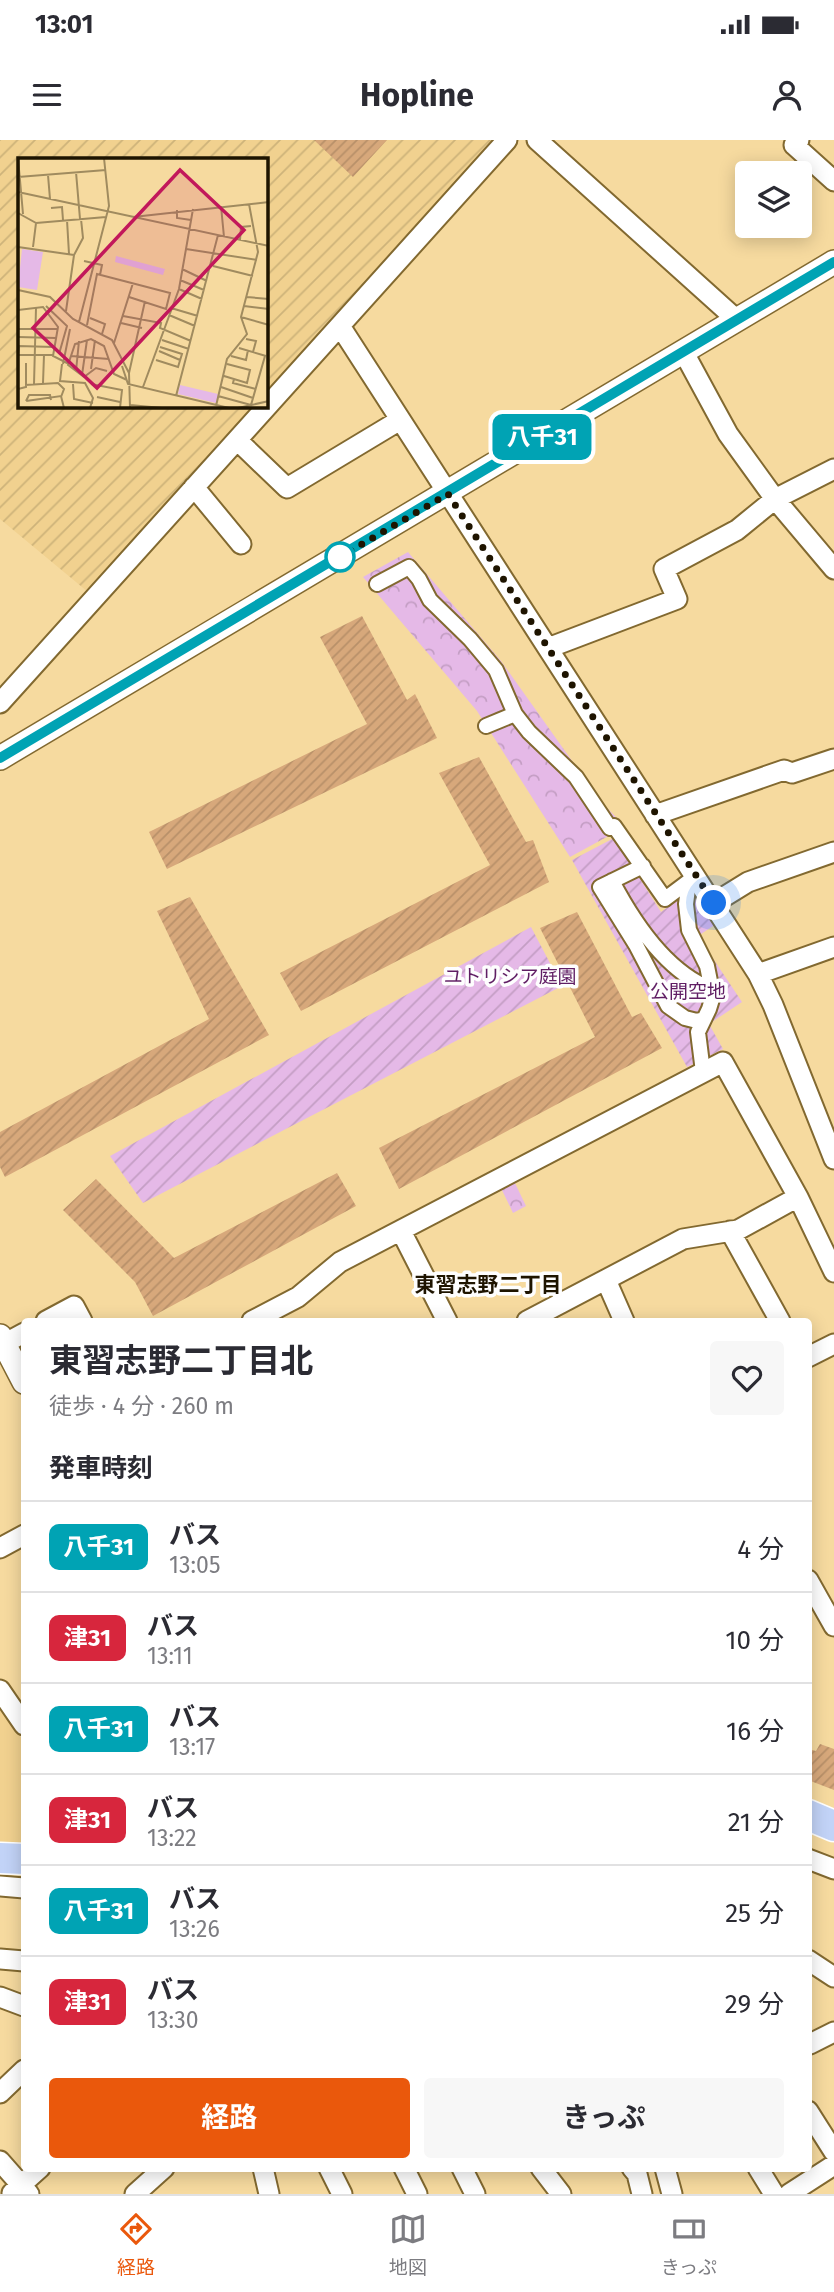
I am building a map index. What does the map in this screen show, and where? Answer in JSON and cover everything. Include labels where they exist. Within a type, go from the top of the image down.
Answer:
[{"type":"main road","points":[[812,1817],[834,1826]]},
{"type":"main road","points":[[0,1858],[21,1859]]},
{"type":"street","points":[[268,406],[507,140]]},
{"type":"street","points":[[537,140],[737,320]]},
{"type":"street","points":[[799,140],[794,145],[834,181]]},
{"type":"street","points":[[0,758],[834,262]]},
{"type":"street","points":[[340,326],[758,974],[833,1156]]},
{"type":"street","points":[[683,351],[728,434],[775,499],[834,569]]},
{"type":"street","points":[[0,703],[266,408]]},
{"type":"street","points":[[237,440],[287,488],[400,420]]},
{"type":"street","points":[[548,648],[677,599],[664,569],[737,530],[775,499],[834,469]]},
{"type":"street","points":[[194,487],[241,544]]},
{"type":"street","points":[[377,584],[409,567],[430,600],[470,639],[496,670],[515,714],[529,732],[576,777],[610,828],[614,825],[665,899],[690,881],[686,904],[689,930],[707,966],[712,1003],[698,1031],[703,1072]]},
{"type":"street","points":[[495,723],[515,714]]},
{"type":"street","points":[[655,815],[784,770],[792,774],[834,759]]},
{"type":"street","points":[[714,903],[748,882],[834,852]]},
{"type":"street","points":[[643,866],[600,887],[668,1006],[685,1018],[697,1021],[704,1019]]},
{"type":"street","points":[[612,881],[641,932],[687,975],[711,989]]},
{"type":"street","points":[[758,974],[834,947]]},
{"type":"street","points":[[258,1318],[298,1297],[340,1262],[723,1062],[798,1197],[834,1272]]},
{"type":"street","points":[[533,1318],[683,1239],[738,1230],[798,1197]]},
{"type":"street","points":[[401,1231],[445,1318]]},
{"type":"street","points":[[730,1231],[778,1318]]},
{"type":"street","points":[[606,1280],[623,1318]]},
{"type":"street","points":[[52,1318],[74,1307],[80,1318]]},
{"type":"street","points":[[21,1334],[1,1342],[21,1377]]},
{"type":"street","points":[[812,1355],[834,1344]]},
{"type":"street","points":[[0,1548],[21,1537]]},
{"type":"street","points":[[812,1587],[834,1626]]},
{"type":"street","points":[[0,1690],[21,1721]]},
{"type":"street","points":[[812,1861],[834,1869]]},
{"type":"street","points":[[0,1886],[21,1888]]},
{"type":"street","points":[[0,1959],[21,1961]]},
{"type":"street","points":[[812,1963],[834,1977]]},
{"type":"street","points":[[0,1997],[21,2005]]},
{"type":"street","points":[[812,2043],[834,2032]]},
{"type":"street","points":[[0,2093],[21,2073]]},
{"type":"street","points":[[812,2116],[834,2151]]},
{"type":"street","points":[[0,2161],[21,2191],[37,2172]]},
{"type":"street","points":[[789,2194],[834,2165]]},
{"type":"street","points":[[135,2194],[160,2172]]},
{"type":"street","points":[[332,2172],[342,2194]]},
{"type":"street","points":[[406,2172],[416,2194]]},
{"type":"street","points":[[464,2172],[475,2194]]},
{"type":"street","points":[[544,2172],[561,2194]]},
{"type":"street","points":[[635,2172],[642,2194]]},
{"type":"street","points":[[666,2172],[673,2194]]},
{"type":"street","points":[[760,2172],[774,2194]]},
{"type":"shaded area","points":[[0,140],[494,140],[268,392],[268,158],[18,158],[18,408],[253,408],[88,592],[0,519]]},
{"type":"shaded area","points":[[0,1707],[21,1738],[21,1848],[0,1847]]},
{"type":"green space","points":[[408,552],[501,661],[602,803],[615,816],[665,890],[695,884],[662,908],[614,833],[570,857],[477,711],[363,577]]},
{"type":"green space","name":"公開空地","points":[[614,838],[661,912],[695,887],[719,922],[698,936],[742,1002],[709,1024],[723,1049],[687,1067],[572,860]]},
{"type":"green space","name":"ユトリシア庭園","points":[[531,927],[562,986],[143,1203],[110,1156]]},
{"type":"green space","points":[[514,1181],[526,1206],[513,1213],[501,1188]]},
{"type":"building","points":[[314,140],[387,140],[353,177]]},
{"type":"building","points":[[362,616],[407,700],[415,694],[437,738],[167,869],[149,832],[367,724],[320,637]]},
{"type":"building","points":[[479,757],[526,842],[533,840],[549,882],[301,1011],[280,973],[490,865],[439,773]]},
{"type":"building","points":[[190,897],[269,1035],[5,1177],[0,1167],[0,1132],[209,1019],[157,911]]},
{"type":"building","points":[[577,912],[632,1017],[641,1013],[662,1048],[399,1189],[379,1148],[595,1037],[540,928]]},
{"type":"building","points":[[337,1173],[356,1206],[153,1316],[135,1282],[63,1210],[96,1179],[174,1258]]},
{"type":"building","points":[[820,1744],[834,1749],[834,1790],[812,1782],[812,1750],[816,1751]]},
{"type":"bus line","name":"八千31","points":[[0,758],[834,262]]},
{"type":"district","name":"東習志野二丁目","points":[[488,1285]]},
{"type":"route","points":[[340,557],[448,494],[714,903]]}]
